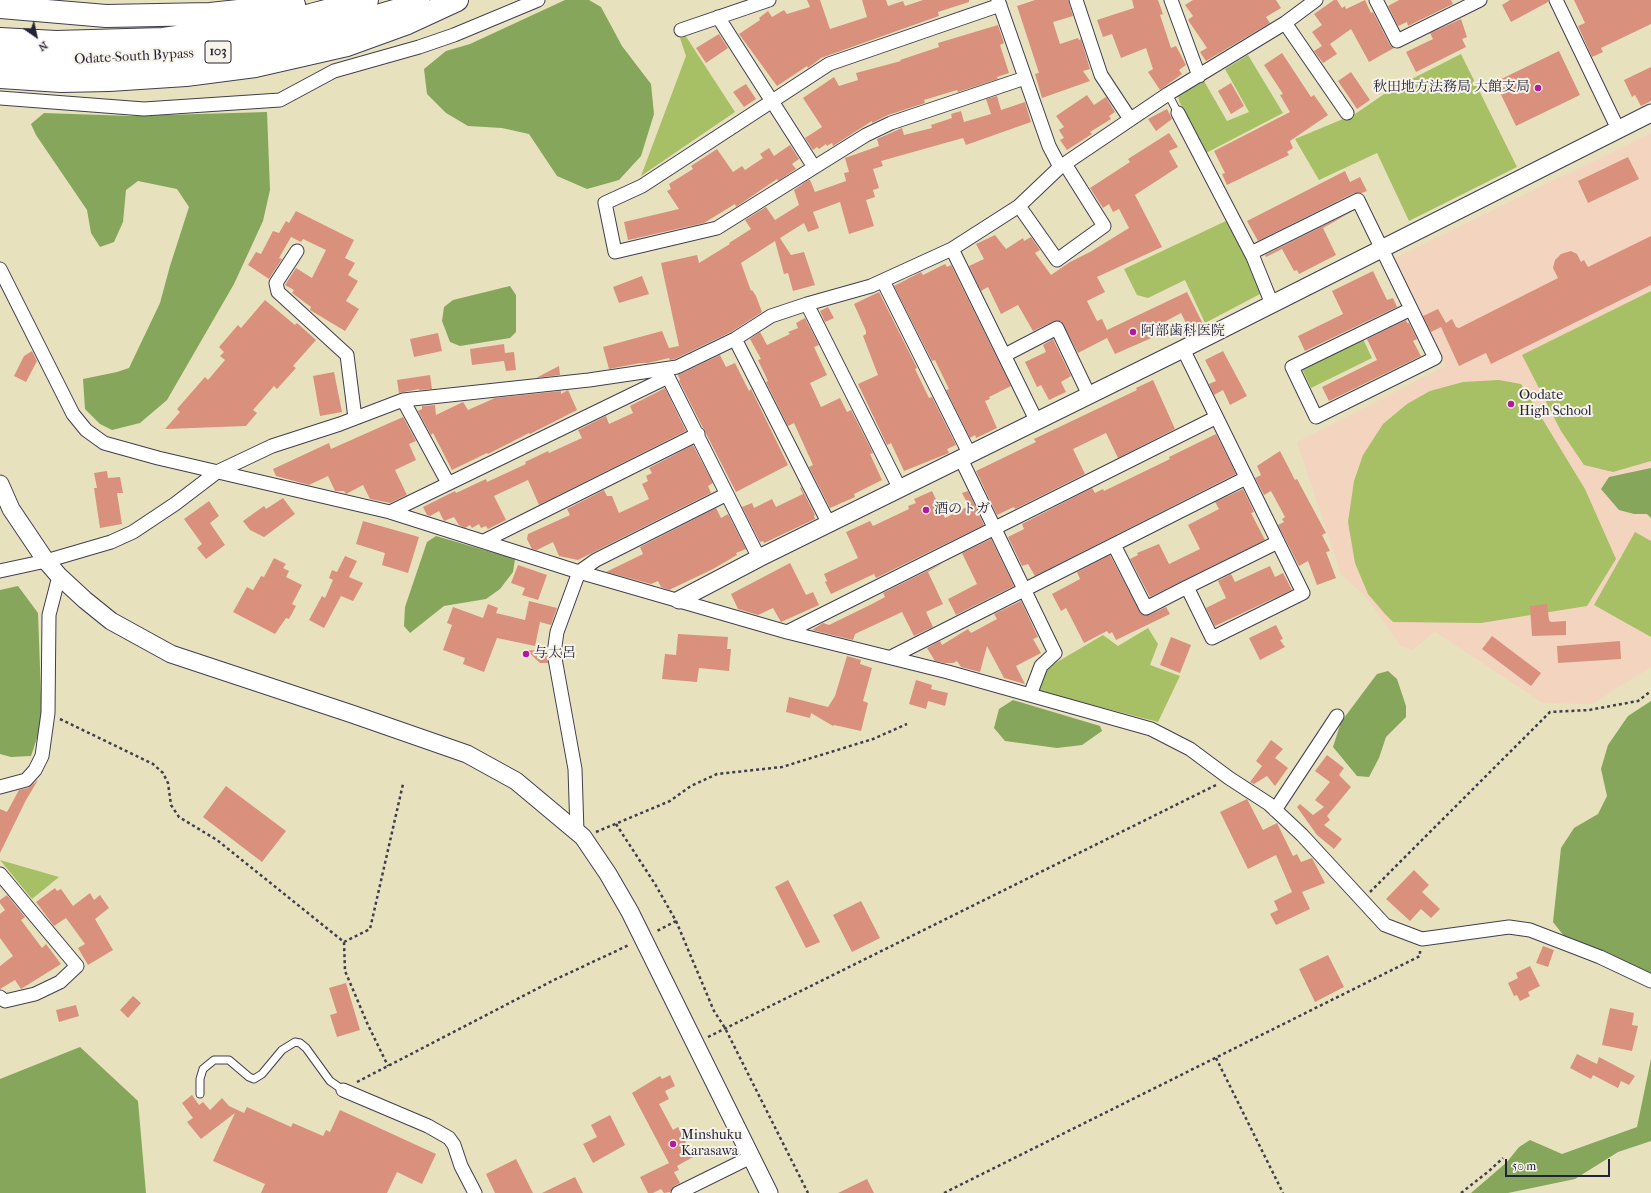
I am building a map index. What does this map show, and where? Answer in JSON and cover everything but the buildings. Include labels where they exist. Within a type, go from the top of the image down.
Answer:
[{"type":"highway","points":[[0,7],[106,16],[154,15],[251,11],[325,0]]},
{"type":"highway","name":"Odate-South Bypass","points":[[0,39],[56,42],[170,38],[262,25],[311,15],[367,0]]},
{"type":"highway","name":"Odate-South Bypass","points":[[0,57],[100,61],[164,58],[216,52],[314,34],[362,22],[429,0]]},
{"type":"highway","points":[[0,77],[61,81],[109,80],[200,73],[255,66],[347,45],[405,24],[457,0]]},
{"type":"street","points":[[0,98],[144,108],[280,100],[334,71],[433,42],[538,0]]},
{"type":"street","points":[[681,30],[769,0]]},
{"type":"street","points":[[1076,0],[1101,75],[1130,119]]},
{"type":"street","points":[[1171,0],[1199,76]]},
{"type":"street","points":[[390,512],[735,339],[771,316],[871,286],[952,249],[1018,206],[1062,166],[1130,119],[1168,94],[1285,23],[1316,0]]},
{"type":"street","points":[[1376,0],[1397,41],[1471,2]]},
{"type":"street","points":[[1556,0],[1618,129]]},
{"type":"street","points":[[1018,206],[1057,260],[1104,226],[1048,146],[1025,78],[999,2],[829,64],[642,186],[604,202],[616,252],[717,228],[866,135],[891,123],[1025,78]]},
{"type":"street","points":[[718,17],[814,167]]},
{"type":"street","points":[[1285,23],[1347,113]]},
{"type":"street","points":[[1178,113],[1251,253],[1272,304]]},
{"type":"street","points":[[679,600],[759,558],[1037,422],[1651,113]]},
{"type":"street","points":[[1251,253],[1358,200],[1436,358],[1316,417],[1292,367],[1411,309]]},
{"type":"street","points":[[952,249],[1037,422]]},
{"type":"street","points":[[297,251],[276,283],[278,292],[347,355],[355,418]]},
{"type":"street","points":[[0,269],[73,414],[86,430],[104,443],[126,450],[217,472],[390,512],[579,572],[787,632],[891,657],[1151,729],[1190,748],[1229,778],[1275,810],[1302,835],[1362,902],[1385,925],[1422,939],[1509,927],[1530,930],[1600,957],[1651,981]]},
{"type":"street","points":[[883,281],[966,457],[994,528],[1055,653],[1041,666],[1030,695]]},
{"type":"street","points":[[807,304],[900,489]]},
{"type":"street","points":[[1005,355],[1057,328],[1089,395]]},
{"type":"street","points":[[735,339],[829,524]]},
{"type":"street","points":[[1182,349],[1303,593],[1212,638],[1187,587]]},
{"type":"street","points":[[0,571],[46,562],[92,548],[132,532],[175,504],[217,472],[272,446],[403,400],[668,373]]},
{"type":"street","points":[[668,373],[759,558]]},
{"type":"street","points":[[403,400],[448,483]]},
{"type":"street","points":[[787,632],[1215,418]]},
{"type":"street","points":[[484,541],[698,434]]},
{"type":"street","points":[[891,657],[1246,478]]},
{"type":"street","points":[[0,484],[11,509],[46,562],[59,576],[111,621],[171,654],[467,754],[516,780],[580,834],[608,874],[643,938],[769,1193]]},
{"type":"street","points":[[580,834],[575,769],[554,654],[557,632],[579,572],[596,560],[727,494]]},
{"type":"street","points":[[1114,544],[1146,608],[1278,542]]},
{"type":"street","points":[[0,787],[26,780],[35,770],[42,756],[48,713],[49,615],[59,576]]},
{"type":"street","points":[[1275,810],[1337,716]]},
{"type":"street","points":[[0,874],[77,966],[60,982],[35,994],[5,1001],[0,997]]},
{"type":"street","points":[[343,1090],[428,1126],[449,1138],[454,1145],[475,1193]]},
{"type":"street","points":[[678,1193],[751,1157]]},
{"type":"lane","points":[[1168,94],[1178,113]]},
{"type":"lane","points":[[200,1094],[200,1080],[203,1069],[214,1060],[228,1060],[248,1077],[254,1079],[262,1074],[282,1050],[295,1042],[300,1043],[306,1048],[330,1081],[343,1090]]},
{"type":"path","points":[[1362,902],[1379,882],[1550,712],[1589,710],[1638,701],[1651,691]]},
{"type":"path","points":[[48,713],[153,764],[163,773],[168,783],[172,805],[179,817],[217,840],[344,942],[345,971],[368,1025],[388,1066]]},
{"type":"path","points":[[580,834],[616,824],[670,800],[691,786],[717,774],[782,767],[873,739],[906,724]]},
{"type":"path","points":[[695,1043],[1229,778]]},
{"type":"path","points":[[344,942],[370,929],[403,784]]},
{"type":"path","points":[[616,824],[655,884],[676,921],[714,1010],[725,1028],[808,1193]]},
{"type":"path","points":[[343,1090],[552,981],[676,921]]},
{"type":"path","points":[[944,1193],[1420,956],[1422,939]]},
{"type":"path","points":[[1216,1058],[1283,1193]]},
{"type":"path","points":[[1461,1193],[1490,1171],[1503,1158]]},
{"type":"shaded area","name":"Oodate High School","points":[[1651,133],[1651,667],[1592,704],[1543,703],[1435,632],[1412,650],[1400,645],[1366,597],[1341,574],[1297,442],[1446,366],[1395,258]]},
{"type":"green space","points":[[565,0],[589,0],[601,7],[622,46],[651,84],[654,114],[641,156],[619,180],[587,189],[557,176],[529,134],[502,128],[468,126],[446,113],[427,94],[424,69],[446,51],[470,44]]},
{"type":"green space","points":[[685,35],[735,112],[641,176],[686,56],[680,38]]},
{"type":"green space","points":[[1461,54],[1517,167],[1409,221],[1377,153],[1319,180],[1295,139],[1355,114],[1390,90]]},
{"type":"green space","points":[[1248,55],[1283,113],[1206,153],[1179,101],[1178,95],[1204,81],[1227,121],[1249,112],[1225,69]]},
{"type":"green space","points":[[267,112],[270,190],[263,221],[234,284],[167,400],[140,423],[112,430],[100,424],[85,409],[83,379],[129,368],[160,303],[189,207],[177,189],[138,181],[126,190],[123,222],[114,242],[100,247],[91,233],[87,210],[36,135],[31,124],[44,113],[131,116]]},
{"type":"green space","points":[[1228,220],[1262,293],[1205,323],[1185,280],[1148,298],[1137,295],[1124,269]]},
{"type":"green space","points":[[510,286],[516,295],[516,332],[510,338],[460,346],[450,342],[442,321],[444,307],[453,300]]},
{"type":"green space","points":[[1651,291],[1651,461],[1613,472],[1584,465],[1561,431],[1522,355]]},
{"type":"green space","points":[[1363,339],[1372,358],[1311,388],[1302,369]]},
{"type":"green space","points":[[1499,380],[1521,384],[1585,489],[1616,559],[1587,606],[1481,623],[1393,622],[1368,594],[1355,563],[1348,522],[1354,481],[1363,455],[1383,424],[1407,404],[1430,391],[1463,382]]},
{"type":"green space","points":[[1651,468],[1651,518],[1647,514],[1634,514],[1619,510],[1601,489],[1609,477]]},
{"type":"green space","points":[[1635,532],[1651,541],[1651,637],[1594,605]]},
{"type":"green space","points":[[436,536],[515,559],[513,572],[500,589],[486,599],[444,606],[410,633],[404,626],[405,607],[427,542]]},
{"type":"green space","points":[[18,586],[38,613],[42,723],[31,756],[11,757],[0,754],[0,590]]},
{"type":"green space","points":[[1148,628],[1158,644],[1150,665],[1180,676],[1158,722],[1038,691],[1047,668],[1103,635],[1118,646]]},
{"type":"green space","points":[[1388,671],[1397,679],[1406,706],[1406,717],[1386,737],[1379,758],[1369,777],[1357,776],[1333,747],[1341,722],[1377,674]]},
{"type":"green space","points":[[1013,700],[1100,726],[1102,731],[1082,745],[1057,748],[1005,741],[994,728],[999,709]]},
{"type":"green space","points":[[1651,701],[1651,973],[1567,940],[1553,922],[1561,848],[1574,828],[1598,814],[1607,796],[1601,769],[1608,745],[1628,716]]},
{"type":"green space","points":[[0,860],[59,877],[32,899]]},
{"type":"green space","points":[[80,1047],[138,1101],[146,1193],[0,1193],[0,1079]]},
{"type":"green space","points":[[1651,1059],[1651,1141],[1618,1152],[1575,1179],[1508,1193],[1471,1193],[1507,1162],[1519,1147],[1530,1140],[1562,1154],[1637,1127]]},
{"type":"place","name":"秋田地方法務局 大館支局","points":[[1538,88]]},
{"type":"place","name":"阿部歯科医院","points":[[1133,332]]},
{"type":"place","name":"Oodate High School","points":[[1511,404]]},
{"type":"place","name":"酒のトガ","points":[[926,510]]},
{"type":"place","name":"与太呂","points":[[526,654]]},
{"type":"place","name":"Minshuku Karasawa","points":[[673,1144]]}]
